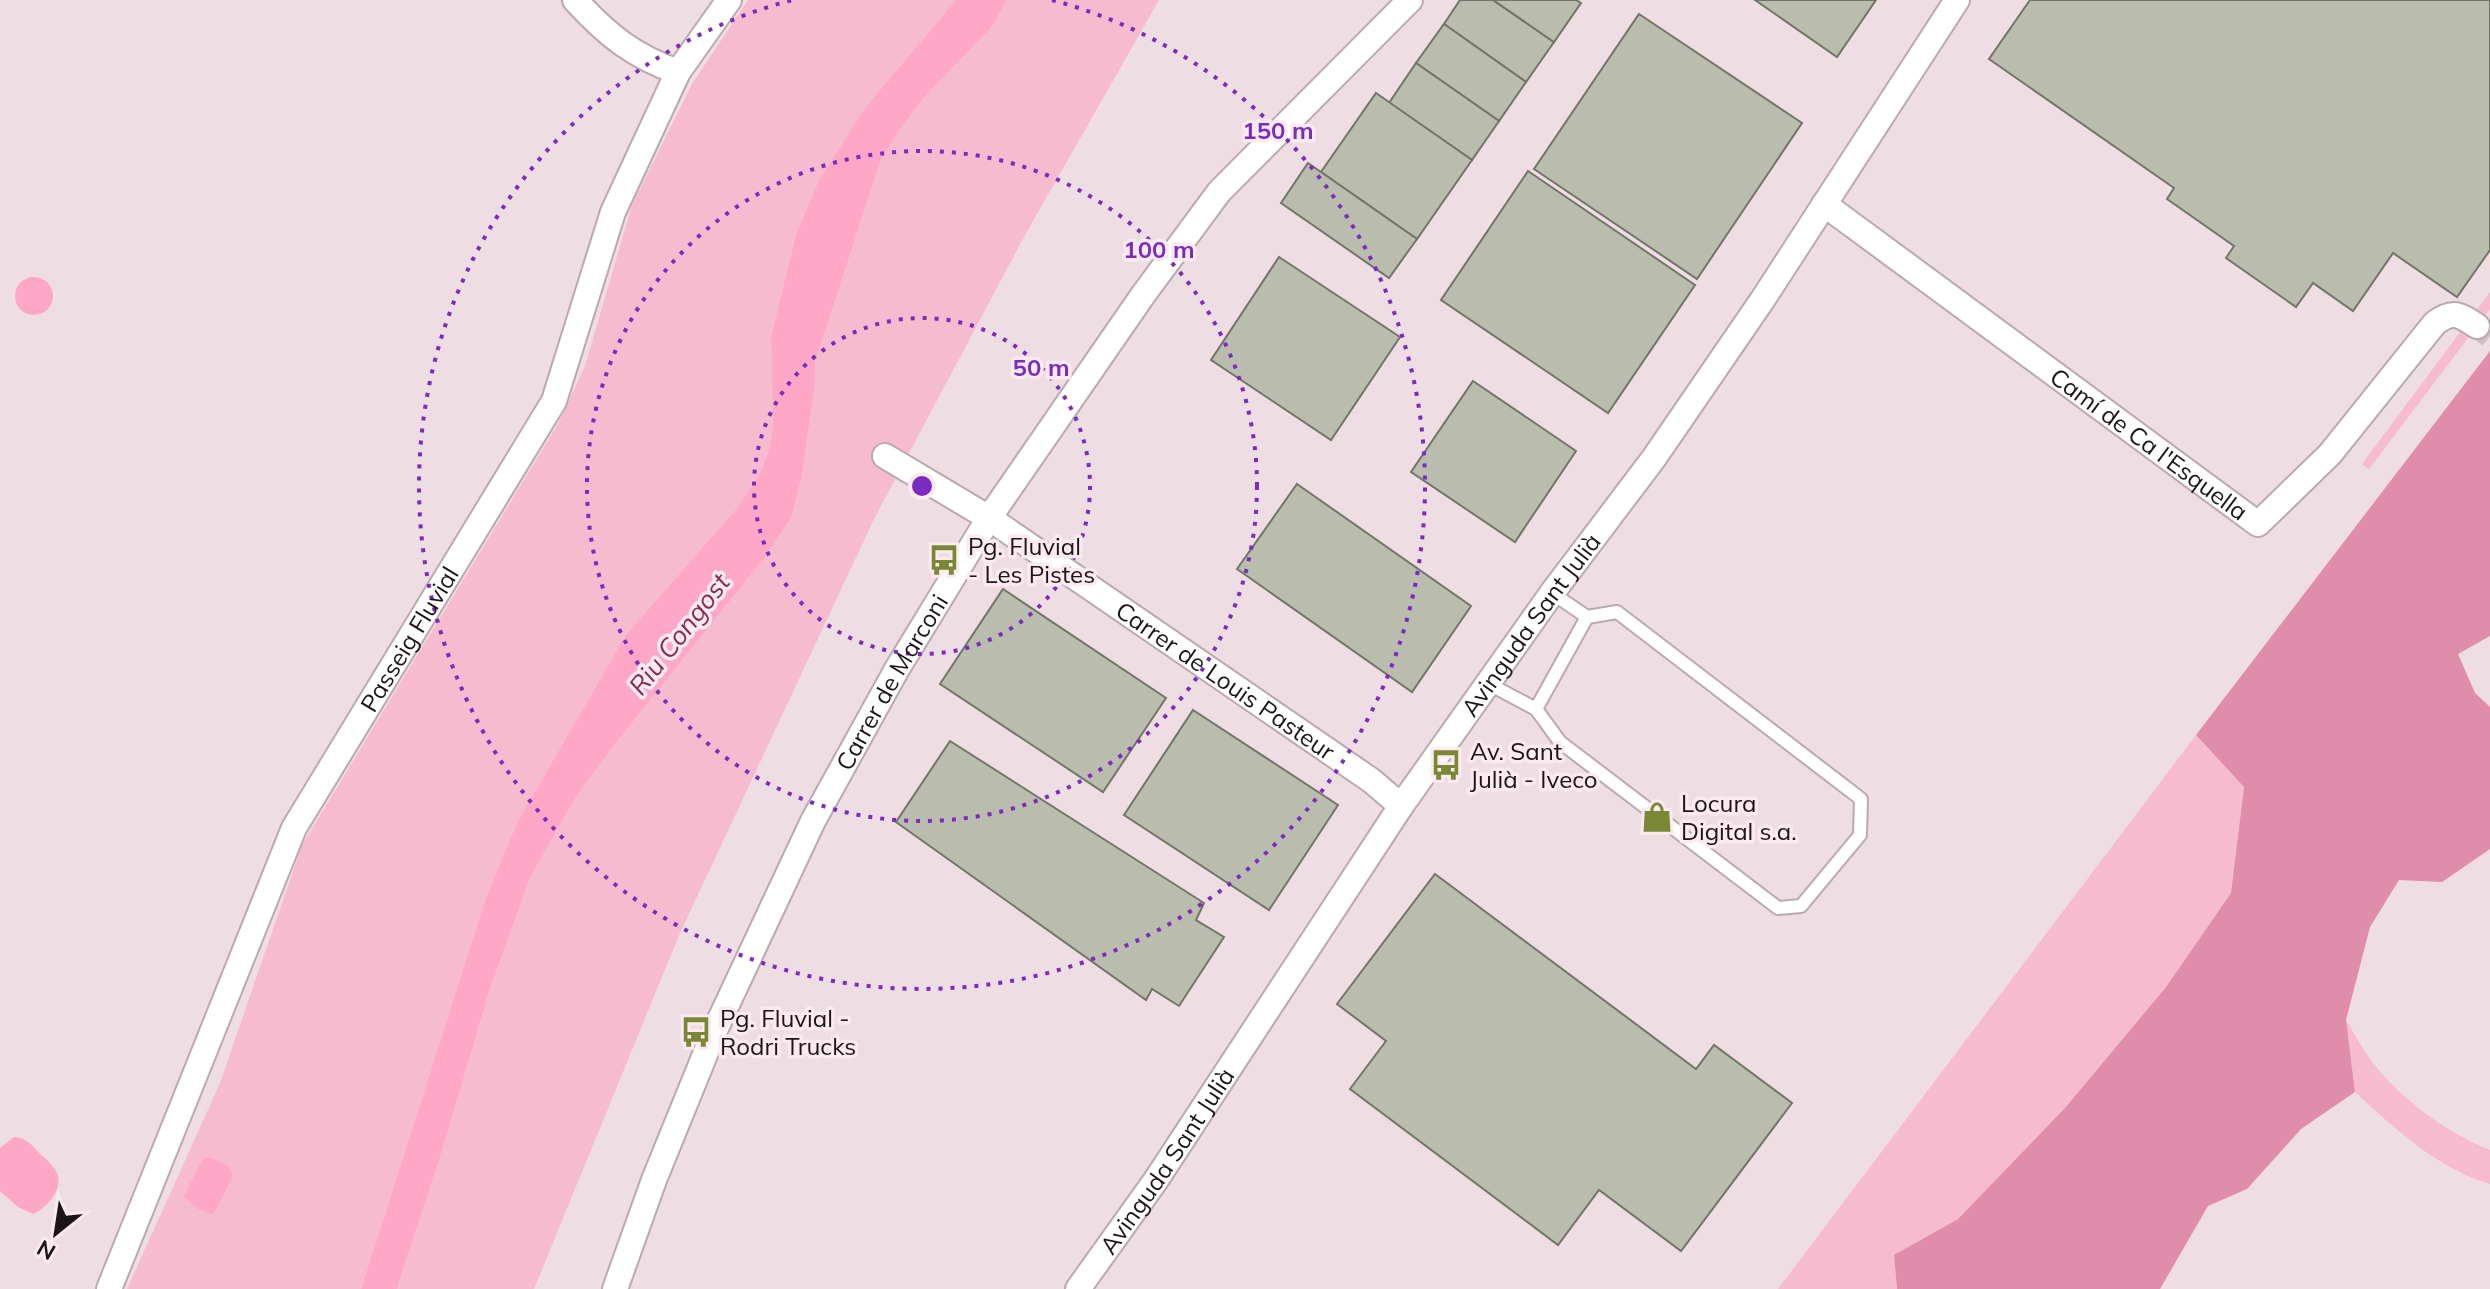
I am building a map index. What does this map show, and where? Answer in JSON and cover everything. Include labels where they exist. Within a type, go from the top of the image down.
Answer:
[{"type":"street","points":[[575,0],[600,27],[646,61],[678,72]]},
{"type":"street","name":"Passeig Fluvial","points":[[109,1289],[294,828],[554,401],[613,212],[678,72],[729,0]]},
{"type":"street","name":"Carrer de Marconi","points":[[615,1289],[654,1180],[715,1030],[813,821],[897,669],[989,518],[1143,295],[1219,192],[1410,0]]},
{"type":"street","name":"Avinguda Sant Julià","points":[[1078,1289],[1156,1180],[1401,806],[1552,593],[1654,458],[1763,299],[1957,0]]},
{"type":"street","name":"Camí de Ca l'Esquella","points":[[1824,204],[2258,524],[2330,454],[2435,323],[2446,315],[2461,315],[2477,326]]},
{"type":"street","name":"Carrer de Louis Pasteur","points":[[885,456],[989,518],[1372,781],[1401,806]]},
{"type":"lane","points":[[1487,683],[1536,709],[1560,742],[1778,908],[1801,906],[1860,835],[1861,799],[1617,612],[1587,617],[1552,593]]},
{"type":"lane","points":[[1536,709],[1587,617]]},
{"type":"shaded area","points":[[748,0],[956,0],[864,109],[819,180],[796,234],[771,337],[773,425],[769,450],[761,471],[738,507],[625,636],[518,821],[487,896],[361,1289],[127,1289],[220,1083],[302,845],[558,424],[585,366],[632,205],[692,84]]},
{"type":"shaded area","points":[[1007,0],[1159,0],[1025,235],[874,519],[680,933],[534,1289],[397,1289],[490,989],[530,878],[574,800],[765,557],[791,518],[802,476],[815,384],[815,362],[881,160],[926,95],[992,27]]},
{"type":"shaded area","points":[[2490,292],[2490,309],[2369,469],[2362,464]]},
{"type":"shaded area","points":[[2490,351],[2490,636],[2458,654],[2475,693],[2490,707],[2490,849],[2442,882],[2399,880],[2370,927],[2346,1020],[2355,1092],[2301,1129],[2247,1189],[2208,1206],[2160,1289],[1897,1289],[1894,1255],[1958,1219],[2065,1108],[2166,987],[2231,893],[2244,787],[2196,735]]},
{"type":"shaded area","points":[[2196,735],[2244,787],[2231,893],[2166,987],[2065,1108],[1958,1219],[1894,1255],[1897,1289],[1778,1289]]},
{"type":"shaded area","points":[[2346,1020],[2369,1058],[2397,1090],[2442,1125],[2490,1150],[2490,1184],[2435,1158],[2355,1092]]},
{"type":"water","name":"Riu Congost","points":[[956,0],[1007,0],[992,27],[926,95],[881,160],[815,362],[815,384],[802,476],[791,518],[765,557],[574,800],[530,878],[490,989],[397,1289],[361,1289],[487,895],[518,821],[625,636],[738,507],[761,471],[769,450],[773,425],[771,337],[796,234],[819,180],[864,109]]},
{"type":"water","points":[[34,277],[47,283],[53,296],[47,309],[34,315],[21,309],[15,296],[21,283]]},
{"type":"water","points":[[14,1137],[28,1142],[50,1163],[59,1179],[52,1198],[33,1214],[18,1207],[0,1191],[0,1148]]},
{"type":"water","points":[[203,1158],[221,1162],[233,1175],[212,1214],[198,1209],[184,1197]]},
{"type":"building","points":[[1460,0],[1493,0],[1554,42],[1526,82],[1444,24]]},
{"type":"building","points":[[1493,0],[1576,0],[1581,3],[1554,42]]},
{"type":"building","points":[[1755,0],[1876,0],[1837,57]]},
{"type":"building","points":[[2030,0],[2490,0],[2490,250],[2457,297],[2393,253],[2353,311],[2313,283],[2296,307],[2226,258],[2234,246],[2167,199],[2174,188],[1989,59]]},
{"type":"building","points":[[1639,14],[1802,123],[1697,279],[1534,169]]},
{"type":"building","points":[[1444,24],[1526,82],[1499,121],[1416,63]]},
{"type":"building","points":[[1416,63],[1499,121],[1472,160],[1389,103]]},
{"type":"building","points":[[1376,93],[1472,160],[1417,239],[1321,172]]},
{"type":"building","points":[[1308,163],[1417,239],[1389,278],[1281,203]]},
{"type":"building","points":[[1528,171],[1695,285],[1608,413],[1441,300]]},
{"type":"building","points":[[1279,257],[1400,337],[1331,440],[1211,360]]},
{"type":"building","points":[[1473,381],[1576,451],[1515,542],[1411,472]]},
{"type":"building","points":[[1297,484],[1471,606],[1412,692],[1237,569]]},
{"type":"building","points":[[1003,589],[1166,698],[1103,792],[940,684]]},
{"type":"building","points":[[1193,710],[1338,805],[1269,910],[1124,815]]},
{"type":"building","points":[[950,741],[1204,903],[1196,920],[1224,937],[1179,1006],[1152,989],[1146,1000],[896,822]]},
{"type":"building","points":[[1435,874],[1696,1069],[1714,1045],[1792,1103],[1681,1251],[1599,1190],[1558,1245],[1350,1089],[1386,1041],[1337,1004]]},
{"type":"tunnel","points":[[2477,326],[2490,336]]},
{"type":"place","name":"Pg. Fluvial - Les Pistes","points":[[944,560]]},
{"type":"place","name":"Av. Sant Julià - Iveco","points":[[1446,765]]},
{"type":"place","name":"Locura Digital s.a.","points":[[1657,817]]},
{"type":"place","name":"Pg. Fluvial - Rodri Trucks","points":[[696,1032]]}]
